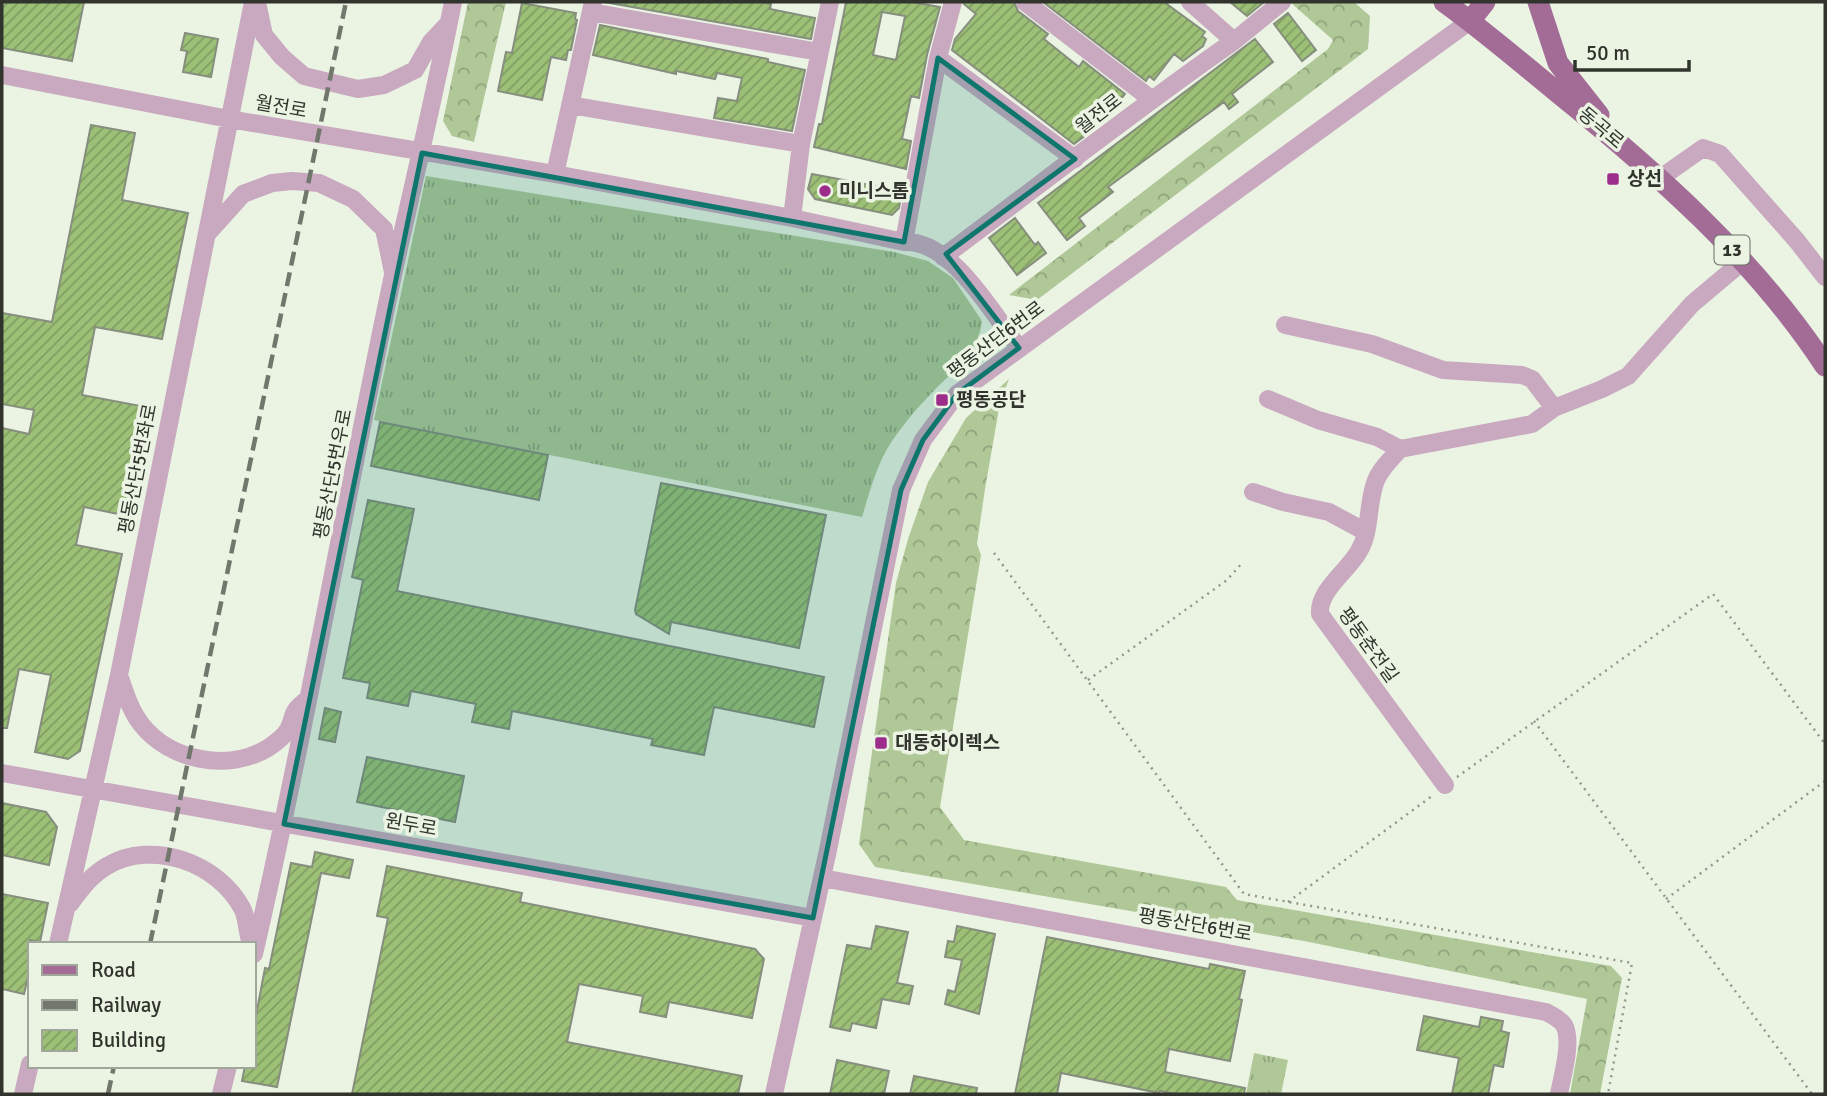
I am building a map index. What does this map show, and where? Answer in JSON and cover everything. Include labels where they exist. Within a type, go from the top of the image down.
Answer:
[{"type":"main road","name":"동곡로","points":[[1444,2],[1624,146],[1659,179],[1743,261],[1825,366]]},
{"type":"main road","points":[[1470,21],[1485,2]]},
{"type":"main road","name":"13","points":[[1538,2],[1558,63],[1624,146]]},
{"type":"street","points":[[255,2],[264,35],[282,57],[304,75],[358,89],[384,85],[415,70],[431,41],[448,24]]},
{"type":"street","name":"평동산단5번좌로","points":[[58,942],[119,675],[205,236],[255,2]]},
{"type":"street","name":"평동산단5번우로","points":[[256,943],[284,824],[393,275],[422,153],[453,2]]},
{"type":"street","points":[[792,218],[801,144],[830,2]]},
{"type":"street","points":[[904,242],[938,58],[953,2]]},
{"type":"street","points":[[1025,2],[1151,99]]},
{"type":"street","points":[[1190,2],[1234,41]]},
{"type":"street","name":"월전로","points":[[943,257],[1151,99],[1234,41],[1282,2]]},
{"type":"street","points":[[555,174],[592,7],[819,52]]},
{"type":"street","name":"평동산단6번로","points":[[774,1094],[822,878],[901,490],[923,440],[957,394],[1470,21]]},
{"type":"street","points":[[938,58],[1075,159]]},
{"type":"street","name":"월전로","points":[[2,75],[229,119],[555,174],[792,218],[904,242],[916,241],[956,265],[1018,348]]},
{"type":"street","points":[[570,104],[801,144]]},
{"type":"street","points":[[1659,179],[1703,148],[1720,154],[1825,277]]},
{"type":"street","points":[[205,236],[243,194],[272,183],[319,183],[353,199],[384,229],[393,275]]},
{"type":"street","points":[[1268,399],[1318,420],[1377,437],[1400,449],[1532,424],[1554,408],[1628,376],[1692,304],[1743,261]]},
{"type":"street","points":[[1285,325],[1371,344],[1443,370],[1522,375],[1532,379],[1554,408]]},
{"type":"street","name":"평동춘전길","points":[[1400,449],[1375,482],[1366,532],[1358,553],[1331,586],[1319,607],[1320,614],[1445,785]]},
{"type":"street","points":[[1253,492],[1329,512],[1366,532]]},
{"type":"street","points":[[119,675],[131,708],[142,725],[174,750],[204,760],[225,762],[269,747],[287,731],[295,711],[310,697]]},
{"type":"street","name":"원두로","points":[[2,773],[813,918]]},
{"type":"street","points":[[65,911],[87,880],[108,865],[131,857],[155,855],[184,860],[211,874],[233,893],[244,911],[250,942]]},
{"type":"street","name":"평동산단6번로","points":[[822,878],[1546,1012],[1565,1027],[1568,1042],[1559,1094]]},
{"type":"street","points":[[23,1094],[29,1068]]},
{"type":"street","points":[[221,1094],[228,1068]]},
{"type":"path","points":[[995,554],[1244,894],[1632,962],[1608,1094]]},
{"type":"path","points":[[1088,680],[1227,580],[1243,562]]},
{"type":"path","points":[[1288,902],[1533,720],[1713,593],[1825,744]]},
{"type":"path","points":[[1533,720],[1811,1094]]},
{"type":"path","points":[[1666,899],[1825,781]]},
{"type":"highlighted area","points":[[938,58],[1075,159],[946,254],[1019,348],[957,394],[923,440],[901,490],[813,918],[284,824],[422,153],[904,242]]},
{"type":"green space","points":[[468,2],[506,2],[474,142],[452,136],[443,121]]},
{"type":"green space","points":[[1290,2],[1354,2],[1370,16],[1368,49],[1037,300],[1009,295],[1328,49],[1333,40]]},
{"type":"green space","points":[[426,176],[894,252],[928,261],[953,278],[982,321],[979,333],[961,364],[917,409],[892,441],[878,468],[862,517],[374,420]]},
{"type":"green space","points":[[1009,379],[1000,403],[985,489],[977,544],[981,555],[940,807],[964,840],[1226,887],[1237,900],[1611,966],[1622,978],[1600,1094],[1570,1094],[1587,999],[1304,941],[875,867],[859,844],[896,583],[908,539],[928,482],[966,418]]},
{"type":"green space","points":[[1254,1053],[1288,1060],[1281,1094],[1246,1094]]},
{"type":"building","points":[[2,2],[84,2],[72,61],[2,48]]},
{"type":"building","points":[[604,2],[760,2],[771,4],[770,9],[815,18],[811,39]]},
{"type":"building","points":[[846,2],[912,2],[940,7],[919,98],[911,96],[902,139],[911,141],[906,169],[814,147],[819,124],[822,124]],"holes":[[[882,12],[905,16],[896,60],[873,55]]]},
{"type":"building","points":[[964,2],[1014,2],[1018,11],[1048,34],[1044,39],[1079,67],[1083,61],[1125,94],[1104,121],[1100,118],[1086,135],[1074,144],[952,50],[955,39],[976,14]]},
{"type":"building","points":[[1043,2],[1164,2],[1205,32],[1202,36],[1206,39],[1203,46],[1183,61],[1174,54],[1154,80],[1149,76],[1146,81]]},
{"type":"building","points":[[1230,2],[1264,2],[1247,16]]},
{"type":"building","points":[[522,3],[576,13],[571,50],[568,50],[566,60],[551,57],[542,100],[498,91],[506,52],[512,53]]},
{"type":"building","points":[[1288,13],[1316,50],[1302,61],[1274,24]]},
{"type":"building","points":[[600,25],[768,59],[768,62],[805,70],[792,131],[714,118],[718,98],[737,101],[742,78],[717,73],[715,79],[676,71],[676,74],[593,55]]},
{"type":"building","points":[[185,33],[218,39],[211,77],[183,72],[187,51],[181,50]]},
{"type":"building","points":[[1255,39],[1273,62],[1232,94],[1238,102],[1229,109],[1224,102],[1108,187],[1113,192],[1079,218],[1085,226],[1067,240],[1038,203]]},
{"type":"building","points":[[91,125],[135,133],[122,200],[188,213],[162,339],[95,327],[82,395],[146,407],[128,516],[84,507],[76,545],[122,554],[80,751],[68,759],[35,752],[51,675],[19,669],[7,728],[2,728],[2,428],[29,434],[34,410],[2,404],[2,313],[52,322]]},
{"type":"building","points":[[812,174],[902,191],[899,208],[892,215],[815,199],[808,189]]},
{"type":"building","points":[[1015,218],[1035,245],[1038,242],[1046,253],[1017,275],[989,238]]},
{"type":"building","points":[[380,422],[548,455],[539,500],[371,466]]},
{"type":"building","points":[[661,483],[826,515],[799,648],[671,622],[669,634],[636,614]]},
{"type":"building","points":[[368,500],[414,509],[397,591],[824,677],[814,727],[714,707],[704,755],[651,745],[653,739],[512,711],[509,729],[472,722],[476,704],[411,691],[408,706],[367,698],[370,683],[343,678],[363,580],[352,577]]},
{"type":"building","points":[[325,708],[341,712],[335,742],[319,739]]},
{"type":"building","points":[[367,757],[464,776],[455,822],[357,802]]},
{"type":"building","points":[[2,803],[46,812],[57,827],[49,865],[2,855]]},
{"type":"building","points":[[315,852],[353,860],[349,878],[321,873],[277,1087],[242,1081],[245,1068],[256,1068],[256,1015],[265,968],[269,969],[291,863],[312,867]]},
{"type":"building","points":[[387,866],[522,893],[520,902],[755,949],[764,959],[752,1018],[669,1002],[666,1017],[640,1012],[643,996],[579,984],[567,1042],[742,1076],[738,1094],[352,1094],[388,918],[377,916]]},
{"type":"building","points":[[2,894],[48,903],[40,942],[28,942],[28,977],[24,994],[2,989]]},
{"type":"building","points":[[876,926],[908,932],[897,983],[913,986],[909,1004],[882,999],[876,1028],[852,1023],[850,1031],[830,1027],[847,945],[871,949]]},
{"type":"building","points":[[957,926],[995,934],[979,1014],[945,1004],[948,990],[955,992],[962,960],[945,957],[948,941],[954,942]]},
{"type":"building","points":[[1047,937],[1209,969],[1210,964],[1245,971],[1230,1061],[1169,1049],[1165,1072],[1245,1088],[1244,1094],[1159,1093],[1061,1073],[1057,1094],[1015,1094]]},
{"type":"building","points":[[1424,1016],[1479,1027],[1481,1017],[1503,1021],[1501,1031],[1509,1033],[1503,1067],[1494,1065],[1488,1094],[1452,1094],[1459,1058],[1417,1050]]},
{"type":"building","points":[[837,1060],[889,1071],[884,1094],[830,1094]]},
{"type":"building","points":[[914,1076],[977,1088],[976,1094],[910,1094]]},
{"type":"railway","points":[[150,942],[346,2]]},
{"type":"railway","points":[[108,1094],[114,1068]]},
{"type":"place","name":"상선","points":[[1613,179]]},
{"type":"place","name":"미니스톱","points":[[825,191]]},
{"type":"place","name":"평동공단","points":[[942,400]]},
{"type":"place","name":"대동하이렉스","points":[[881,743]]}]
